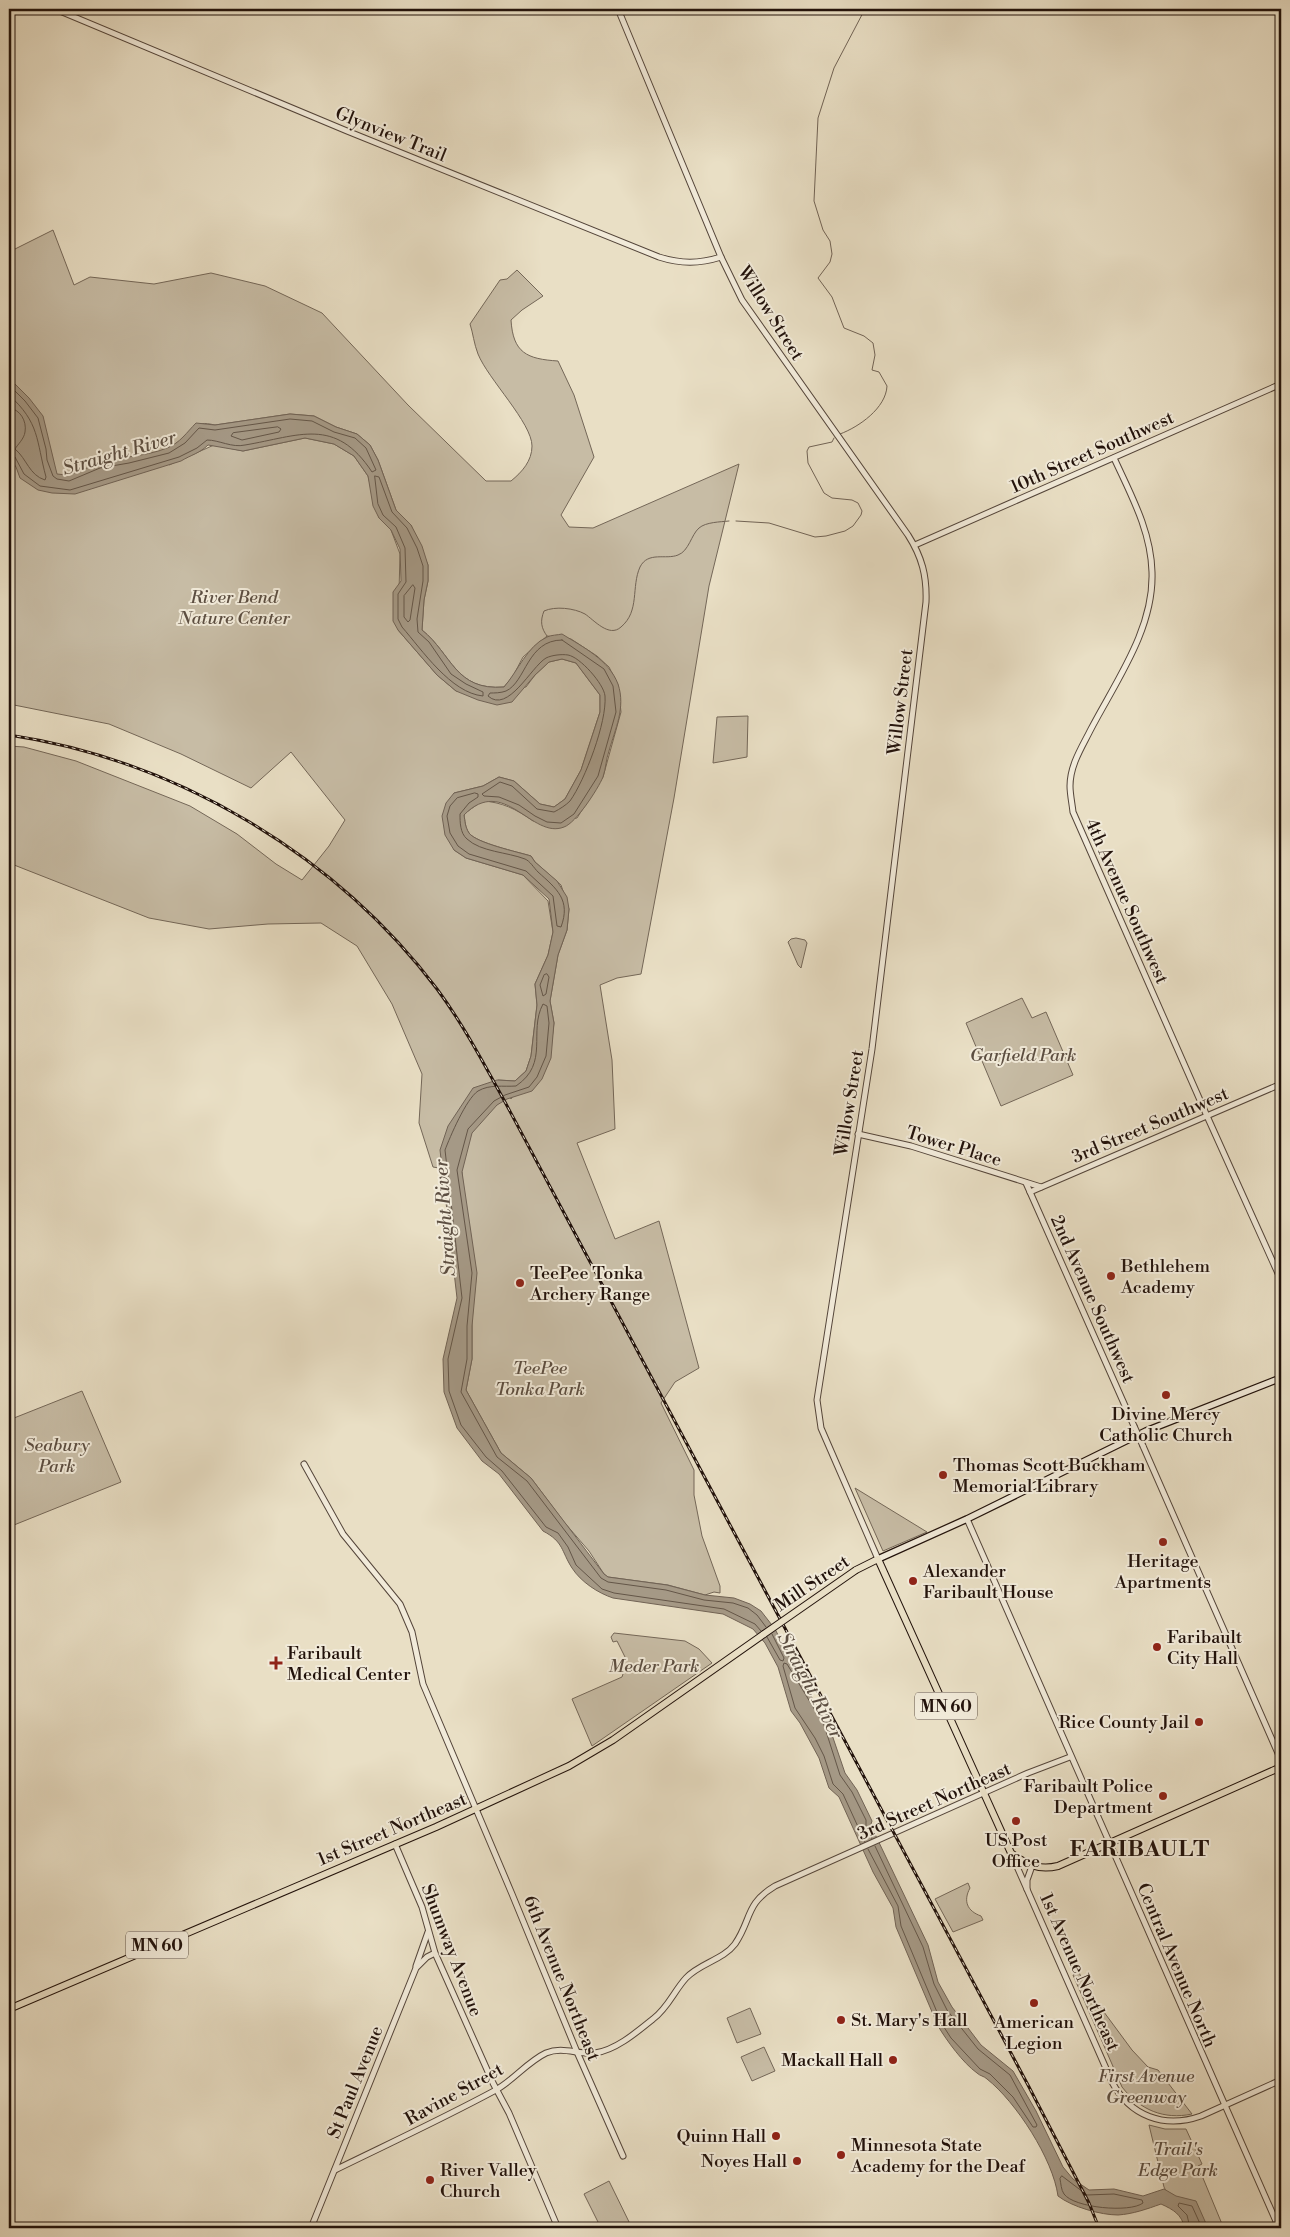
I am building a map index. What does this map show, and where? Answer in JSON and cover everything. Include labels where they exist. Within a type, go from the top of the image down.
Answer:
[{"type":"main road","points":[[878,1559],[967,1519],[1146,1431],[1281,1378]]},
{"type":"main road","name":"Mill Street","points":[[764,1634],[856,1570],[878,1559]]},
{"type":"main road","name":"1st Avenue Northeast","points":[[878,1559],[1011,1852]]},
{"type":"main road","name":"1st Street Northeast","points":[[9,2009],[476,1809],[591,1754],[764,1634]]},
{"type":"main road","points":[[1011,1852],[1032,1866],[1042,1869],[1058,1866],[1281,1767]]},
{"type":"street","name":"Glynview Trail","points":[[54,9],[659,257],[683,263],[696,263],[721,256]]},
{"type":"street","name":"Willow Street","points":[[618,9],[721,256],[750,312],[915,546],[925,574],[926,602],[872,1049],[817,1400],[822,1428],[841,1470]]},
{"type":"street","points":[[1280,9],[1281,13]]},
{"type":"street","name":"10th Street Southwest","points":[[915,546],[1281,384]]},
{"type":"street","name":"4th Avenue Southwest","points":[[1114,458],[1144,524],[1148,540],[1152,574],[1148,607],[1135,646],[1076,758],[1070,784],[1071,798],[1074,812],[1281,1280]]},
{"type":"street","name":"3rd Street Southwest","points":[[1030,1192],[1281,1084]]},
{"type":"street","name":"Tower Place","points":[[858,1134],[911,1146],[1041,1187]]},
{"type":"street","name":"2nd Avenue Southwest","points":[[1026,1183],[1281,1760]]},
{"type":"street","name":"6th Avenue Northeast","points":[[304,1464],[311,1472],[343,1534],[400,1604],[407,1616],[423,1684],[577,2052],[623,2156]]},
{"type":"street","name":"1st Avenue Northeast","points":[[841,1470],[878,1559]]},
{"type":"street","name":"Central Avenue North","points":[[967,1519],[1278,2228]]},
{"type":"street","name":"3rd Street Northeast","points":[[809,1871],[1070,1757]]},
{"type":"street","name":"Shumway Avenue","points":[[395,1844],[422,1907],[434,1953],[496,2090],[509,2113],[558,2228]]},
{"type":"street","name":"1st Avenue Northeast","points":[[1011,1852],[1112,2082],[1124,2100],[1142,2114],[1164,2121],[1193,2119],[1281,2080]]},
{"type":"street","name":"1st Avenue Northeast","points":[[1027,1892],[1027,1880],[1032,1866]]},
{"type":"street","name":"Ravine Street","points":[[335,2170],[496,2090],[547,2053],[557,2050],[595,2053],[628,2038],[656,2017],[686,1979],[707,1962],[727,1952],[735,1944],[749,1912],[764,1893],[809,1871]]},
{"type":"street","points":[[416,1968],[417,1959],[428,1932]]},
{"type":"street","name":"St Paul Avenue","points":[[311,2228],[416,1968],[434,1953]]},
{"type":"green space","points":[[53,230],[74,285],[90,277],[154,284],[211,273],[265,286],[322,313],[408,405],[486,481],[511,481],[526,466],[532,451],[530,436],[525,425],[478,354],[470,324],[500,280],[507,279],[517,270],[543,296],[511,320],[515,340],[519,347],[530,356],[558,361],[574,395],[594,457],[561,515],[569,527],[593,528],[739,464],[709,586],[674,798],[641,974],[617,978],[600,985],[612,1060],[615,1129],[577,1143],[615,1239],[659,1221],[699,1368],[675,1382],[661,1403],[694,1470],[694,1495],[702,1536],[720,1586],[720,1593],[714,1592],[705,1595],[668,1585],[608,1577],[531,1478],[501,1453],[466,1390],[472,1359],[472,1326],[462,1172],[433,1167],[419,1123],[422,1074],[392,1004],[357,946],[321,923],[268,924],[209,929],[149,918],[9,863],[9,746],[24,747],[76,761],[190,806],[237,834],[276,864],[302,880],[329,846],[345,820],[291,752],[251,788],[181,754],[109,724],[9,704],[9,252]],"holes":[[[290,414],[314,416],[336,427],[357,434],[370,445],[378,460],[396,510],[411,525],[428,565],[422,630],[464,677],[488,687],[504,687],[513,676],[523,657],[547,636],[571,639],[597,656],[609,667],[618,685],[621,712],[603,777],[577,818],[533,821],[509,807],[482,801],[464,814],[465,824],[473,837],[488,844],[531,856],[535,862],[561,885],[569,909],[567,930],[558,955],[550,1001],[554,1023],[552,1039],[511,1099],[498,1080],[515,1081],[526,1071],[531,1056],[537,1005],[535,984],[548,955],[553,932],[548,901],[523,875],[466,858],[454,850],[454,793],[483,786],[499,777],[514,781],[540,804],[554,807],[565,799],[581,770],[600,712],[600,695],[576,663],[562,659],[549,662],[535,675],[526,687],[456,691],[437,675],[398,630],[400,554],[391,530],[379,518],[368,476],[354,456],[334,444],[305,438],[243,451],[214,445],[169,465],[168,448],[182,440],[198,424],[215,425]]]},
{"type":"green space","points":[[748,716],[747,757],[713,763],[717,717]]},
{"type":"green space","points":[[796,938],[805,940],[807,943],[801,968],[788,942]]},
{"type":"green space","name":"Garfield Park","points":[[1022,998],[1032,1018],[1046,1012],[1073,1075],[1001,1106],[966,1023]]},
{"type":"green space","name":"Seabury Park","points":[[82,1391],[121,1482],[9,1527],[9,1420]]},
{"type":"green space","points":[[855,1488],[927,1532],[883,1551]]},
{"type":"green space","name":"Meder Park","points":[[614,1633],[685,1641],[699,1649],[712,1663],[592,1746],[572,1699],[622,1677],[625,1668],[622,1661],[626,1659],[617,1641],[613,1642],[611,1637]]},
{"type":"green space","points":[[968,1883],[970,1888],[967,1897],[968,1905],[983,1920],[953,1932],[935,1899]]},
{"type":"green space","name":"First Avenue Greenway","points":[[1079,1972],[1084,1985],[1132,2050],[1148,2067],[1158,2070],[1192,2114],[1172,2116],[1153,2111],[1137,2102],[1122,2087],[1073,1975]]},
{"type":"green space","points":[[750,2008],[761,2034],[737,2043],[727,2018]]},
{"type":"green space","points":[[764,2047],[775,2071],[752,2081],[741,2057]]},
{"type":"green space","name":"Trail's Edge Park","points":[[1149,2125],[1165,2129],[1186,2129],[1202,2164],[1198,2166],[1222,2224],[1221,2228],[1194,2228],[1168,2195],[1164,2187]]},
{"type":"green space","points":[[609,2181],[632,2228],[601,2228],[584,2194]]},
{"type":"water","points":[[9,378],[29,398],[43,416],[57,474],[63,475],[106,461],[167,448],[180,440],[196,423],[215,425],[290,414],[314,416],[336,427],[357,434],[370,445],[378,460],[396,510],[411,525],[422,546],[428,565],[428,581],[424,600],[422,630],[464,677],[488,687],[504,687],[534,646],[547,637],[562,634],[587,649],[602,661],[614,675],[618,684],[621,702],[617,726],[604,774],[592,797],[569,824],[552,829],[540,825],[505,804],[492,801],[478,804],[464,815],[465,824],[473,837],[488,844],[531,856],[535,862],[557,881],[567,897],[569,909],[567,930],[558,955],[550,1001],[554,1023],[551,1058],[542,1079],[532,1091],[507,1099],[497,1105],[472,1133],[462,1172],[477,1273],[472,1326],[472,1359],[466,1390],[501,1453],[531,1478],[608,1577],[667,1585],[705,1595],[734,1598],[750,1604],[761,1611],[775,1629],[802,1682],[828,1723],[845,1773],[857,1790],[872,1821],[871,1824],[874,1832],[928,1945],[938,1982],[952,2007],[981,2045],[1013,2071],[1036,2111],[1063,2167],[1073,2179],[1089,2190],[1114,2189],[1143,2196],[1164,2189],[1176,2196],[1196,2201],[1208,2228],[1185,2228],[1176,2213],[1161,2204],[1129,2214],[1111,2215],[1079,2207],[1058,2196],[1049,2165],[1032,2132],[1021,2116],[998,2089],[961,2058],[938,2026],[896,1927],[893,1908],[873,1872],[839,1797],[829,1788],[819,1758],[800,1723],[791,1711],[778,1667],[765,1643],[753,1629],[723,1614],[613,1598],[590,1586],[580,1578],[568,1562],[559,1543],[543,1531],[499,1474],[482,1461],[457,1428],[444,1392],[443,1359],[457,1298],[440,1150],[448,1126],[473,1088],[497,1080],[515,1081],[526,1071],[531,1056],[537,1005],[535,984],[548,955],[553,932],[549,899],[523,875],[466,858],[454,850],[445,835],[442,816],[446,803],[454,793],[483,786],[499,777],[514,781],[540,804],[554,807],[565,799],[581,770],[600,712],[600,695],[576,663],[562,659],[549,662],[512,702],[497,705],[456,691],[437,675],[398,630],[393,621],[393,592],[401,581],[400,549],[391,530],[379,518],[373,506],[368,476],[354,456],[334,444],[305,438],[243,451],[208,445],[181,461],[75,494],[52,493],[38,490],[20,478],[16,467],[9,457],[9,440],[14,430],[9,418]]},
{"type":"waterway","points":[[840,434],[863,422],[877,409],[882,402],[887,386],[879,372],[872,370],[875,355],[873,343],[864,336],[844,328],[832,297],[818,278],[830,262],[832,254],[830,241],[823,230],[814,201],[818,118],[834,68],[865,9]]},
{"type":"waterway","points":[[736,521],[769,523],[815,537],[845,531],[853,526],[862,511],[858,503],[852,500],[832,498],[824,493],[808,463],[807,451],[809,447],[832,442],[834,438]]},
{"type":"waterway","points":[[547,636],[542,624],[544,611],[554,609],[576,610],[607,629],[616,630],[621,627],[631,614],[637,575],[643,562],[652,557],[678,555],[685,550],[699,528],[713,523],[729,521]]},
{"type":"railway","points":[[9,735],[71,748],[132,766],[191,791],[247,821],[301,856],[351,896],[396,940],[447,1002],[505,1102],[1028,2085],[1089,2203],[1099,2228]]},
{"type":"place","name":"Bethlehem Academy","points":[[1111,1276]]},
{"type":"place","name":"TeePee Tonka Archery Range","points":[[520,1283]]},
{"type":"place","name":"Divine Mercy Catholic Church","points":[[1166,1395]]},
{"type":"place","name":"Thomas Scott Buckham Memorial Library","points":[[943,1475]]},
{"type":"place","name":"Heritage Apartments","points":[[1163,1542]]},
{"type":"place","name":"Alexander Faribault House","points":[[913,1581]]},
{"type":"place","name":"Faribault City Hall","points":[[1157,1647]]},
{"type":"place","name":"Faribault Medical Center","points":[[276,1663]]},
{"type":"place","name":"Rice County Jail","points":[[1199,1722]]},
{"type":"place","name":"Faribault Police Department","points":[[1163,1796]]},
{"type":"place","name":"US Post Office","points":[[1016,1821]]},
{"type":"place","name":"American Legion","points":[[1034,2003]]},
{"type":"place","name":"St. Mary's Hall","points":[[841,2020]]},
{"type":"place","name":"Mackall Hall","points":[[893,2060]]},
{"type":"place","name":"Quinn Hall","points":[[776,2136]]},
{"type":"place","name":"Minnesota State Academy for the Deaf","points":[[841,2155]]},
{"type":"place","name":"Noyes Hall","points":[[797,2161]]},
{"type":"place","name":"River Valley Church","points":[[430,2180]]},
{"type":"district","name":"FARIBAULT","points":[[1140,1848]]},
{"type":"water label","name":"Straight River","points":[[119,452]]},
{"type":"water label","name":"Straight River","points":[[444,1218]]},
{"type":"water label","name":"Straight River","points":[[811,1685]]},
{"type":"park label","name":"River Bend Nature Center","points":[[234,607]]},
{"type":"park label","name":"TeePee Tonka Park","points":[[540,1378]]}]
